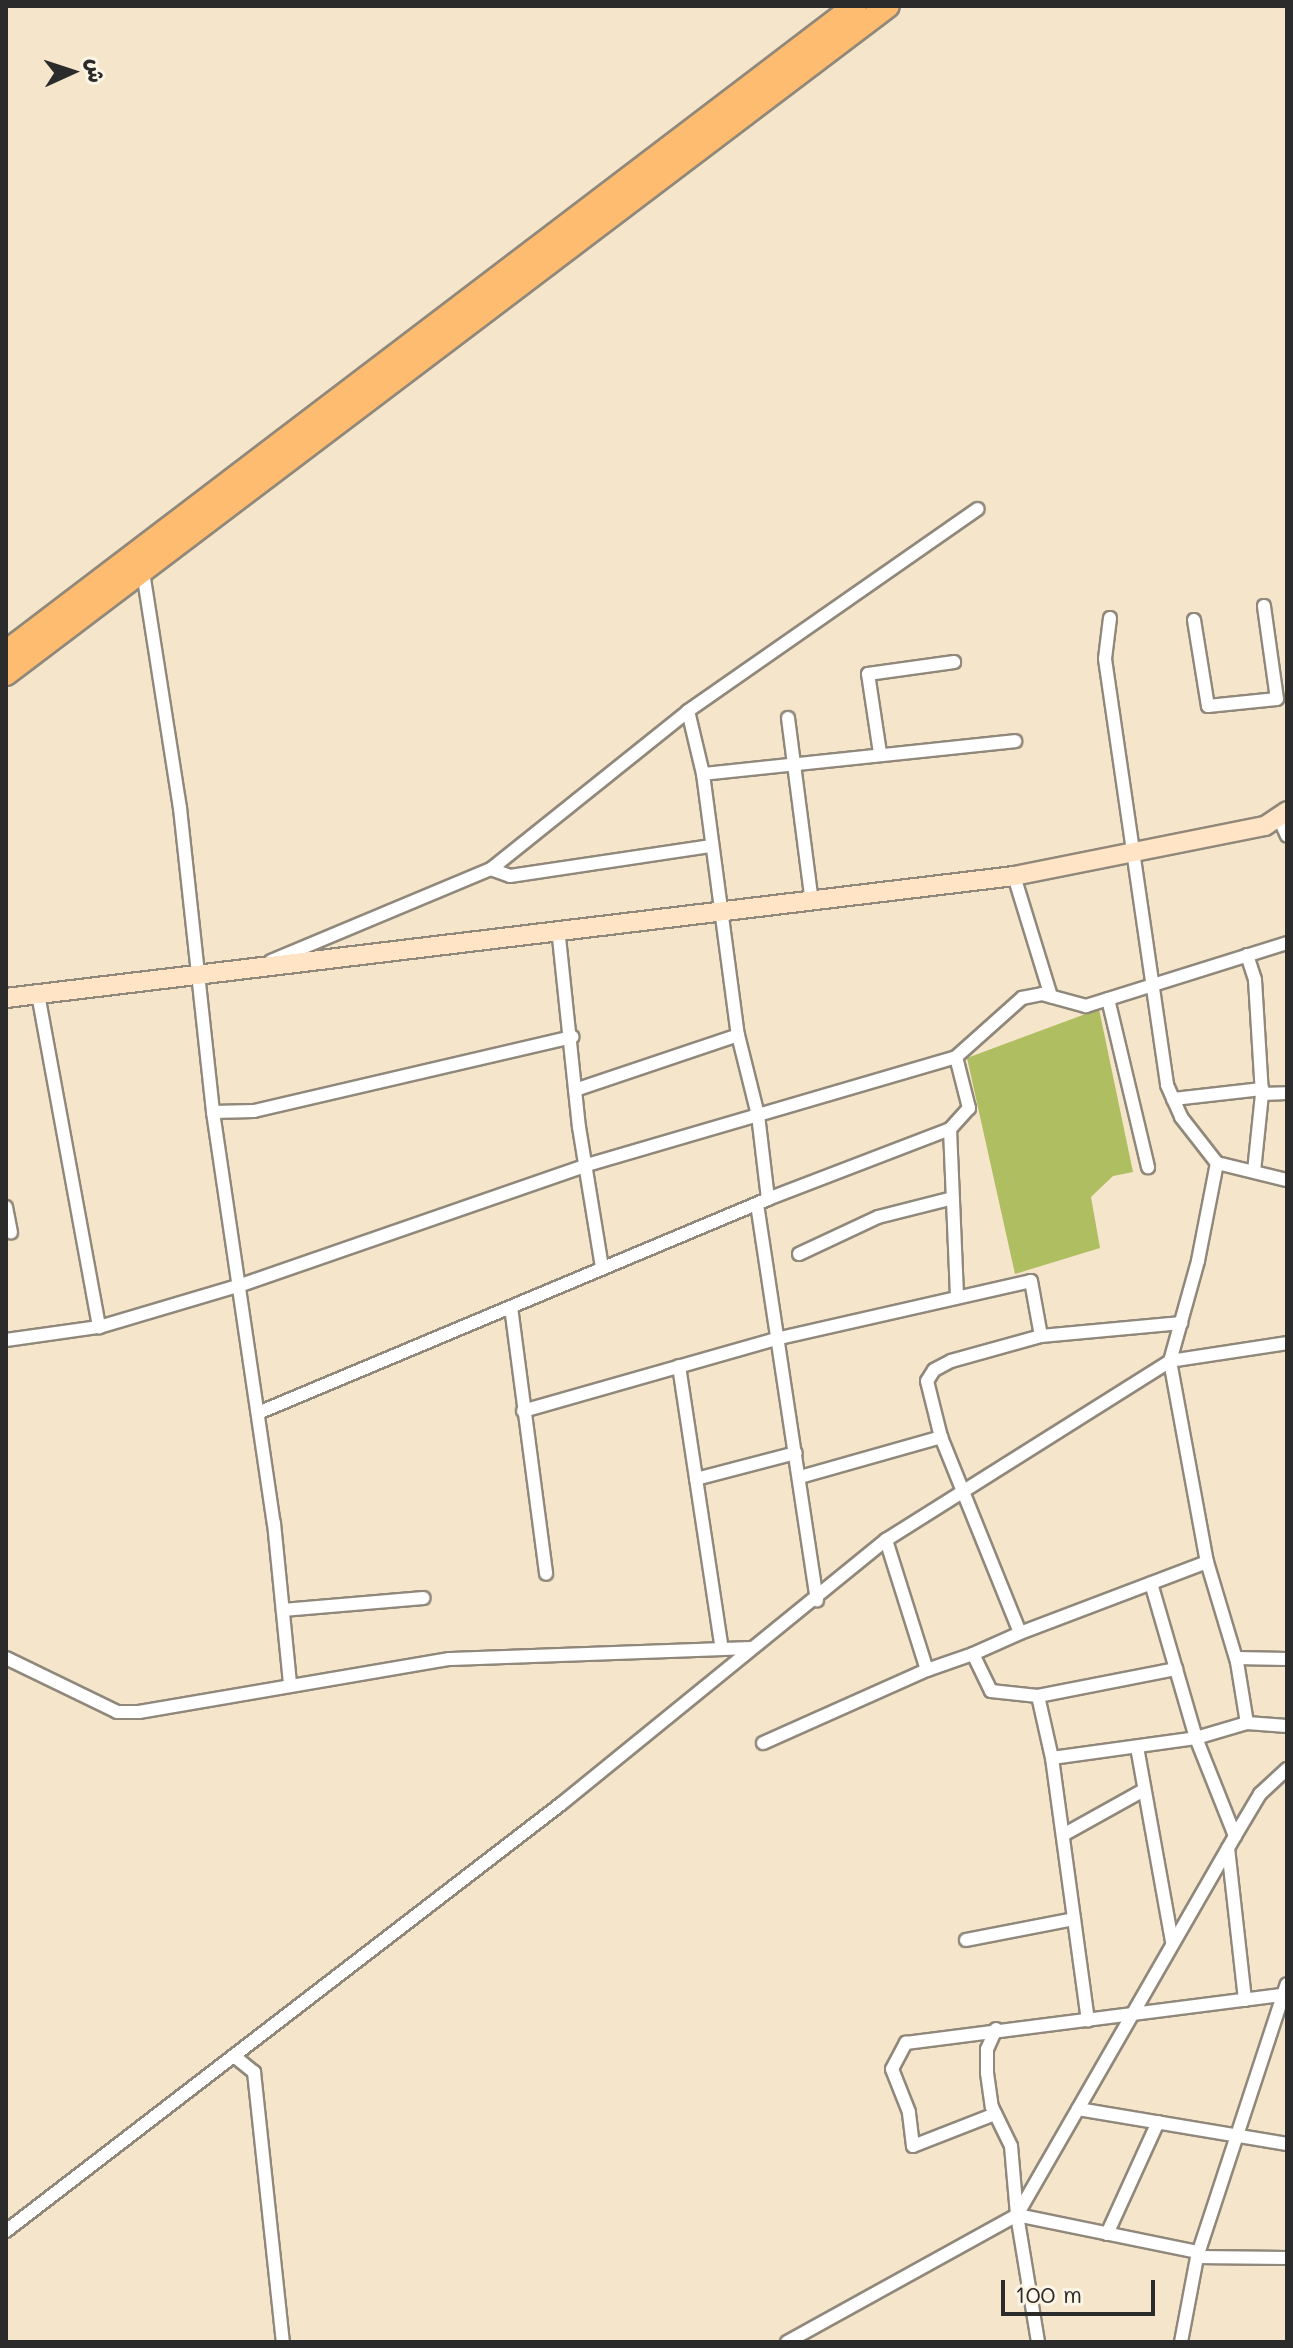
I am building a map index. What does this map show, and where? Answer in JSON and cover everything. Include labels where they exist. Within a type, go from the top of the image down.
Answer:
[{"type":"highway","points":[[6,652],[855,6]]},
{"type":"highway","points":[[6,674],[888,6]]},
{"type":"street","points":[[268,963],[491,869],[688,711],[978,509]]},
{"type":"street","points":[[143,572],[200,978],[213,1112],[258,1413],[290,1683]]},
{"type":"street","points":[[1194,620],[1208,706],[1277,699],[1280,675],[1264,606]]},
{"type":"street","points":[[1110,618],[1105,659],[1150,984],[1173,1099],[1217,1163],[1287,1180]]},
{"type":"street","points":[[880,753],[868,674],[954,662]]},
{"type":"street","points":[[688,711],[703,774],[710,846],[738,1035],[758,1115],[762,1201],[817,1600]]},
{"type":"street","points":[[788,718],[812,902]]},
{"type":"street","points":[[703,774],[1015,741]]},
{"type":"street","points":[[6,998],[200,978],[268,963],[558,928],[812,902],[1014,876],[1131,849],[1285,822]]},
{"type":"street","points":[[491,869],[510,876],[710,846]]},
{"type":"street","points":[[1014,876],[1051,996]]},
{"type":"street","points":[[558,928],[573,1037],[575,1090],[602,1268]]},
{"type":"street","points":[[6,1340],[99,1327],[241,1285],[587,1165],[956,1057],[1022,998],[1051,996],[1086,1006],[1287,943]]},
{"type":"street","points":[[1247,955],[1255,980],[1262,1091],[1254,1172]]},
{"type":"street","points":[[38,994],[99,1327]]},
{"type":"street","points":[[1108,999],[1148,1167]]},
{"type":"street","points":[[575,1090],[738,1035]]},
{"type":"street","points":[[213,1112],[254,1111],[573,1037]]},
{"type":"street","points":[[258,1413],[762,1201],[950,1129],[969,1108],[956,1057]]},
{"type":"street","points":[[1173,1099],[1262,1091],[1287,1093]]},
{"type":"street","points":[[950,1129],[957,1297]]},
{"type":"street","points":[[1217,1163],[1170,1361],[1207,1562],[1236,1658],[1247,1723]]},
{"type":"street","points":[[799,1254],[878,1217],[953,1198]]},
{"type":"street","points":[[6,1207],[11,1233]]},
{"type":"street","points":[[523,1411],[780,1338],[1031,1281],[1041,1336]]},
{"type":"street","points":[[511,1307],[546,1574]]},
{"type":"street","points":[[1020,1633],[941,1437],[927,1381],[934,1370],[1041,1336],[1181,1323]]},
{"type":"street","points":[[6,2231],[561,1804],[752,1648],[817,1600],[886,1540],[1170,1361],[1287,1343]]},
{"type":"street","points":[[679,1366],[722,1649]]},
{"type":"street","points":[[800,1477],[941,1437]]},
{"type":"street","points":[[696,1479],[796,1453]]},
{"type":"street","points":[[886,1540],[927,1670]]},
{"type":"street","points":[[763,1743],[927,1670],[1207,1562]]},
{"type":"street","points":[[1151,1583],[1196,1738],[1231,1842],[1245,2000]]},
{"type":"street","points":[[283,1610],[423,1598]]},
{"type":"street","points":[[6,1658],[117,1712],[450,1659],[752,1648]]},
{"type":"street","points":[[973,1654],[991,1691],[1038,1696],[1176,1669]]},
{"type":"street","points":[[1236,1658],[1287,1659]]},
{"type":"street","points":[[1038,1696],[1052,1758],[1088,2021]]},
{"type":"street","points":[[1052,1758],[1196,1738],[1247,1723],[1287,1726]]},
{"type":"street","points":[[1137,1747],[1172,1942]]},
{"type":"street","points":[[787,2342],[1017,2215],[1260,1794],[1287,1769]]},
{"type":"street","points":[[1063,1835],[1144,1790]]},
{"type":"street","points":[[966,1940],[1074,1919]]},
{"type":"street","points":[[995,2114],[913,2146],[909,2112],[892,2069],[906,2043],[996,2029],[1129,2018],[1286,1991]]},
{"type":"street","points":[[1181,2342],[1198,2255],[1286,1991]]},
{"type":"street","points":[[996,2029],[987,2049],[995,2114],[1011,2146],[1017,2215],[1038,2342]]},
{"type":"street","points":[[234,2056],[254,2072],[283,2342]]},
{"type":"street","points":[[1078,2109],[1287,2144]]},
{"type":"street","points":[[1107,2234],[1158,2122]]},
{"type":"street","points":[[1017,2215],[1198,2255],[1287,2258]]},
{"type":"green space","points":[[1099,1009],[1133,1172],[1113,1176],[1091,1197],[1100,1248],[1015,1274],[967,1058]]}]
